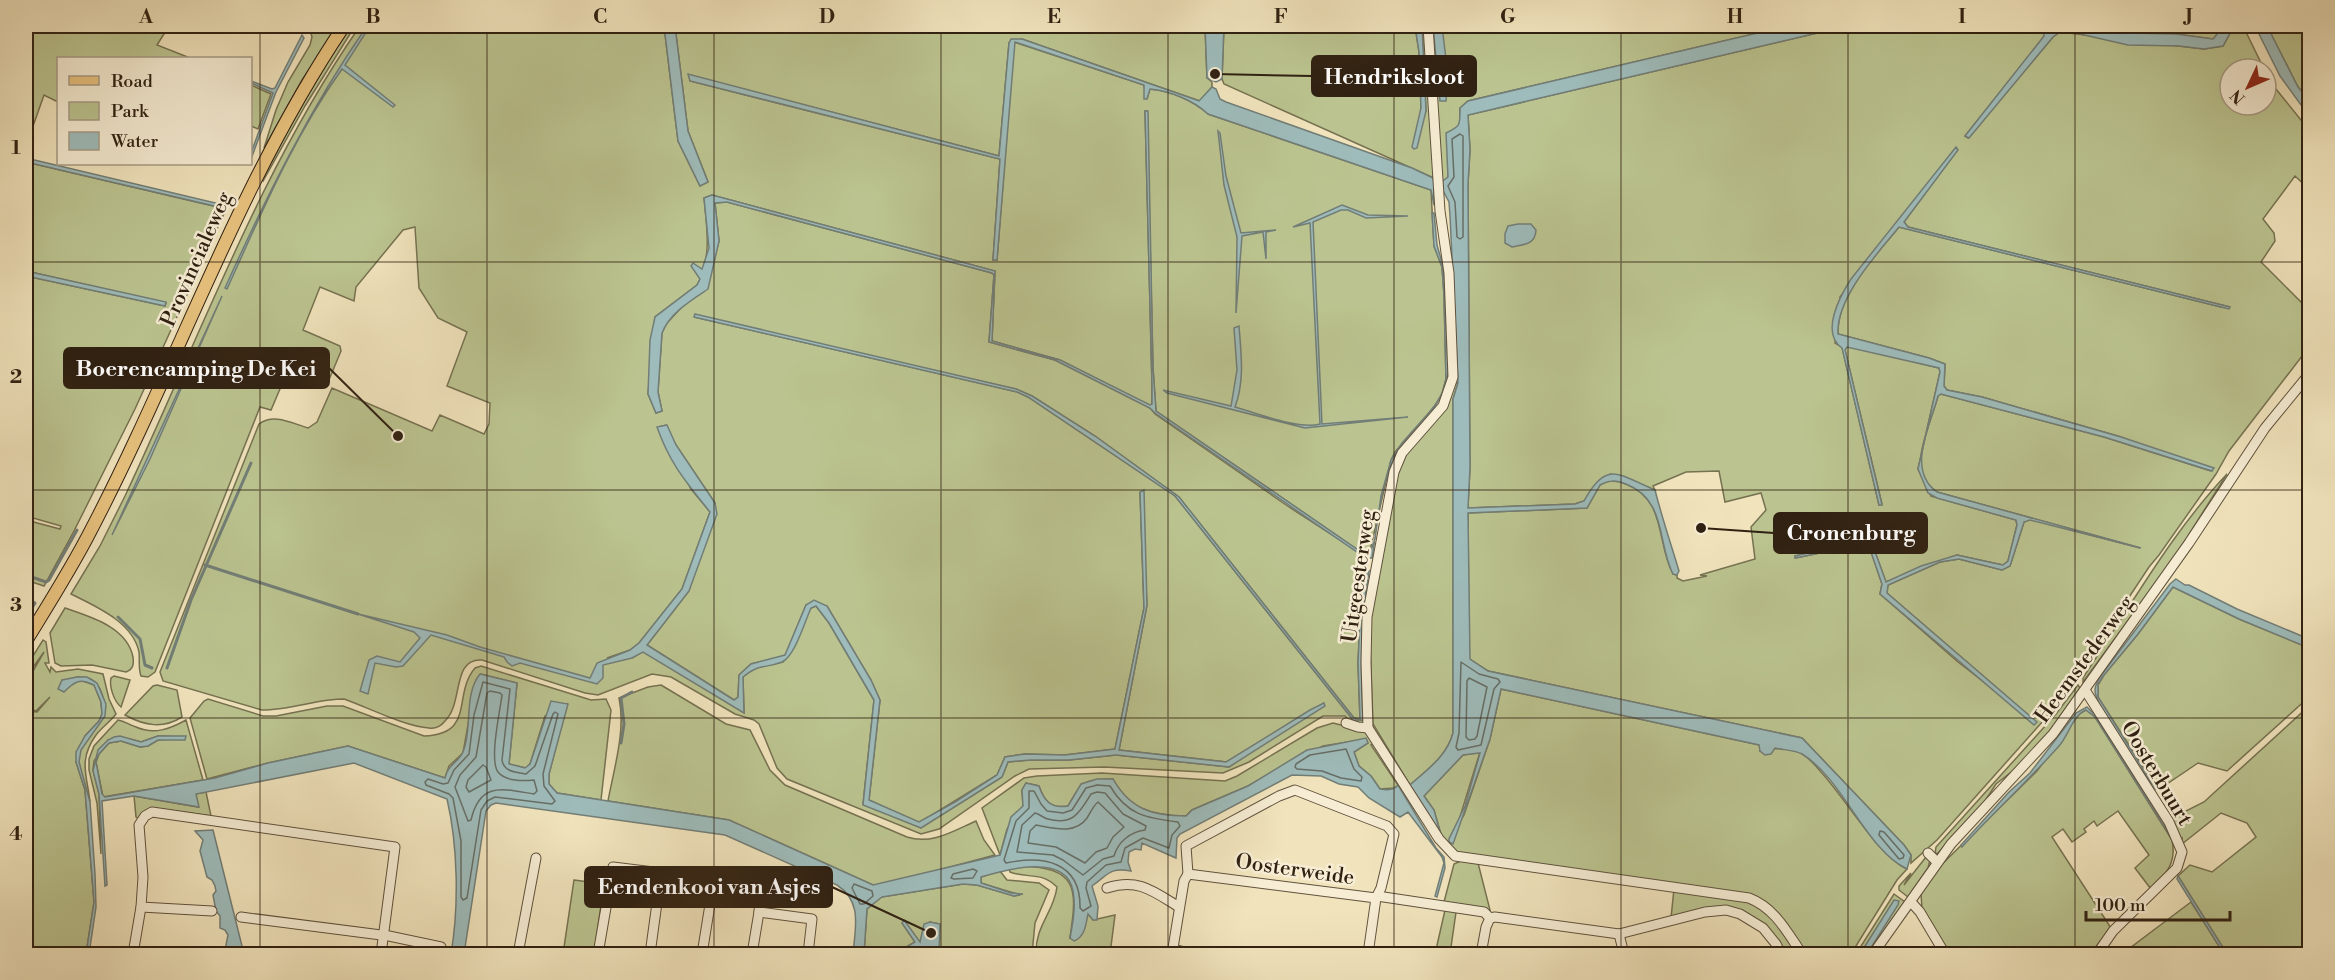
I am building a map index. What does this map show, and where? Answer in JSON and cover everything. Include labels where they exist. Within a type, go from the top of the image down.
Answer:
[{"type":"main road","name":"Provincialeweg","points":[[26,641],[102,510],[255,178],[305,87],[344,26]]},
{"type":"street","name":"Uitgeesterweg","points":[[1428,26],[1439,185],[1449,273],[1453,376],[1443,406],[1402,453],[1389,486],[1367,617],[1365,662],[1368,728],[1438,839],[1455,856],[1749,898],[1773,912],[1802,954]]},
{"type":"street","name":"Heemstederweg","points":[[1873,954],[1937,862],[1983,808],[2037,753],[2085,690],[2189,543],[2265,428],[2310,373]]},
{"type":"street","name":"Oosterbuurt","points":[[2085,690],[2169,822],[2182,852],[2177,868],[2113,931],[2097,954]]},
{"type":"street","points":[[1346,723],[1368,728]]},
{"type":"street","points":[[1193,954],[1173,952],[1184,881],[1188,874],[1186,846],[1279,796],[1295,790],[1387,826],[1394,834],[1377,897],[1484,912],[1490,918]]},
{"type":"street","points":[[133,954],[141,907],[143,877],[140,825],[145,816],[152,812],[395,847],[381,954]]},
{"type":"street","points":[[1928,853],[1937,862]]},
{"type":"street","points":[[519,954],[536,858]]},
{"type":"street","points":[[598,954],[613,867],[711,879],[713,886],[702,954]]},
{"type":"street","points":[[650,954],[661,874]]},
{"type":"street","name":"Oosterweide","points":[[1188,874],[1377,897],[1368,954]]},
{"type":"street","points":[[1107,888],[1120,884],[1137,884],[1153,890],[1179,907]]},
{"type":"street","points":[[713,886],[760,894],[752,954]]},
{"type":"street","points":[[1911,902],[1920,912],[1945,954]]},
{"type":"street","points":[[141,907],[212,911]]},
{"type":"street","points":[[1490,918],[1618,934],[1705,912],[1726,910],[1740,914],[1756,923],[1771,936],[1781,954]]},
{"type":"street","points":[[759,912],[812,919],[808,954]]},
{"type":"street","points":[[241,917],[389,936],[441,947]]},
{"type":"street","points":[[1482,954],[1486,927],[1490,918]]},
{"type":"street","points":[[1618,934],[1624,954]]},
{"type":"street","points":[[482,954],[483,952],[501,954]]},
{"type":"green space","points":[[26,26],[169,26],[157,45],[187,57],[57,57],[57,102],[44,95],[26,146]]},
{"type":"green space","points":[[309,26],[339,26],[302,80],[264,148],[288,82],[310,45],[312,37]]},
{"type":"green space","points":[[350,26],[355,26],[305,106],[263,181],[260,180],[324,66]]},
{"type":"green space","points":[[360,26],[664,26],[678,141],[700,186],[708,182],[688,131],[675,26],[972,26],[997,33],[999,31],[983,26],[1205,26],[1207,78],[1212,82],[1212,87],[1200,101],[1022,39],[1009,43],[999,156],[689,75],[690,81],[1000,159],[993,260],[997,260],[1014,42],[1144,85],[1147,99],[1150,89],[1173,94],[1195,104],[1208,114],[1431,190],[1434,246],[1442,267],[1446,379],[1442,394],[1435,406],[1395,452],[1391,460],[1369,555],[1364,554],[1156,411],[1147,111],[1145,111],[1152,385],[1152,404],[1150,406],[1060,360],[992,341],[995,271],[712,195],[704,198],[707,254],[702,275],[697,285],[655,317],[648,394],[656,413],[662,411],[658,392],[662,333],[666,324],[712,269],[719,241],[715,203],[727,202],[992,273],[994,275],[989,342],[1055,360],[1150,408],[1155,414],[1289,507],[1368,558],[1361,598],[1358,663],[1360,719],[1354,718],[1179,497],[1095,436],[1032,396],[1016,389],[694,317],[1018,392],[1028,397],[1175,496],[1353,720],[1363,720],[1365,723],[1362,725],[1350,722],[1345,716],[1323,716],[1249,762],[1223,773],[1104,767],[1029,769],[1015,776],[939,829],[921,834],[787,779],[777,768],[759,724],[735,714],[671,677],[652,674],[598,695],[585,693],[482,660],[472,661],[462,674],[451,713],[436,728],[420,727],[344,699],[262,710],[163,681],[160,672],[259,424],[277,419],[308,428],[317,422],[332,388],[432,431],[440,415],[484,434],[489,424],[490,403],[447,386],[467,332],[438,318],[419,288],[415,227],[403,230],[356,287],[354,301],[320,287],[303,330],[340,346],[341,351],[326,387],[288,370],[271,410],[260,407],[155,672],[148,677],[141,676],[139,652],[129,632],[112,616],[71,594],[100,546],[125,496],[261,196],[324,81]],"holes":[[[666,425],[676,445],[715,503],[689,591],[647,645],[734,700],[738,697],[739,675],[751,664],[785,656],[806,605],[827,606],[871,680],[880,700],[869,800],[919,823],[997,775],[1005,757],[1025,754],[1065,755],[1115,749],[1144,608],[1140,492],[1147,605],[1119,750],[1227,762],[1324,703],[1229,767],[1116,755],[1069,760],[1008,762],[1002,777],[921,828],[863,804],[874,700],[829,623],[816,606],[811,608],[783,662],[754,668],[743,677],[744,713],[643,651],[632,658],[607,658],[630,650],[639,643],[682,589],[710,512],[691,489],[658,427]]]},
{"type":"green space","points":[[1224,26],[1415,26],[1419,52],[1421,109],[1426,111],[1422,26],[1426,26],[1436,179],[1224,84],[1222,79]]},
{"type":"green space","points":[[1430,26],[1787,26],[1468,101],[1460,108],[1460,125],[1448,157],[1448,177],[1441,183]]},
{"type":"green space","points":[[1847,26],[1980,26],[2043,30],[2044,37],[1965,136],[1968,138],[2053,37],[2060,32],[2204,49],[2223,46],[2234,26],[2243,26],[2258,57],[2218,57],[2218,117],[2278,117],[2278,91],[2309,130],[2309,189],[2295,176],[2263,219],[2274,233],[2275,241],[2261,262],[2307,308],[2309,307],[2309,347],[2229,451],[2216,474],[2149,567],[2059,703],[1937,840],[1911,863],[1911,855],[1904,845],[1802,738],[1488,671],[1469,659],[1468,513],[1587,508],[1600,485],[1610,481],[1626,484],[1639,491],[1648,500],[1654,511],[1673,574],[1683,581],[1707,576],[1700,575],[1755,559],[1751,527],[1766,510],[1761,493],[1725,502],[1719,471],[1686,472],[1653,486],[1655,490],[1610,474],[1584,501],[1575,504],[1468,508],[1470,467],[1468,184],[1470,150],[1468,115]],"holes":[[[1958,149],[1904,222],[1908,227],[2230,307],[2221,307],[1899,227],[1859,276],[1839,319],[1838,334],[1945,364],[1944,386],[1947,390],[1982,397],[2121,437],[2211,471],[2104,437],[1941,394],[1938,396],[1926,434],[1939,368],[1846,347],[1882,504],[1879,505],[1842,347],[1835,343],[1840,297]],[[1921,455],[1921,470],[1925,480],[1937,492],[2140,548],[2030,519],[2024,522],[2010,566],[2002,570],[1959,559],[1940,562],[1888,585],[1887,593],[2036,722],[1958,662],[1880,594],[1882,584],[1868,543],[1796,558],[1795,556],[1870,538],[1886,582],[1957,555],[2003,565],[2008,561],[2017,525],[2016,520],[1931,496],[1918,469]]]},
{"type":"green space","points":[[2094,26],[2224,26],[2213,39],[2176,34],[2130,33]]},
{"type":"green space","points":[[2267,26],[2309,26],[2309,100],[2298,87]]},
{"type":"green space","points":[[252,85],[271,94],[258,129],[252,126]]},
{"type":"green space","points":[[26,162],[226,209],[135,409],[44,586],[26,580],[26,520],[60,529],[61,526],[26,516],[26,276],[165,306],[166,303],[26,271]]},
{"type":"green space","points":[[1453,383],[1458,383],[1453,399],[1453,733],[1442,755],[1410,785],[1373,724],[1369,614],[1394,477],[1404,454],[1442,410]]},
{"type":"green space","points":[[2227,474],[2174,558],[2083,682],[2083,678],[2171,543]]},
{"type":"green space","points":[[2173,587],[2239,619],[2309,648],[2309,697],[2227,771],[2198,763],[2158,790],[2098,697],[2098,685]]},
{"type":"green space","points":[[65,608],[106,625],[124,638],[133,657],[132,668],[126,672],[92,665],[61,666],[55,663],[50,633]]},
{"type":"green space","points":[[43,640],[46,642],[49,663],[45,663],[50,672],[51,667],[56,672],[78,669],[103,674],[109,699],[116,714],[96,735],[87,752],[85,768],[90,802],[82,777],[80,751],[101,721],[104,702],[96,683],[88,678],[77,677],[71,685],[80,680],[94,685],[101,702],[102,714],[99,721],[85,736],[76,762],[85,790],[94,902],[86,954],[26,954],[26,711],[37,712],[50,697],[36,711],[26,708],[26,683],[44,652],[26,677],[26,667]]},
{"type":"green space","points":[[481,666],[591,700],[606,699],[611,710],[601,800],[557,793],[549,784],[549,774],[567,704],[545,716],[530,764],[526,768],[509,764],[517,683],[481,674],[476,680],[463,753],[449,766],[445,778],[348,746],[207,779],[190,718],[208,699],[263,716],[276,716],[327,706],[343,706],[424,736],[440,734],[451,728],[457,721],[468,679],[475,668]]},
{"type":"green space","points":[[114,676],[130,680],[121,707],[111,690],[111,678]]},
{"type":"green space","points":[[661,685],[726,724],[750,730],[770,770],[785,785],[916,839],[942,836],[976,821],[984,840],[995,855],[879,886],[729,820],[608,801],[620,736],[619,698],[648,687]]},
{"type":"green space","points":[[2078,685],[2080,688],[2049,732],[2019,766],[1996,784],[1983,804],[1935,854],[1936,847],[2056,714]]},
{"type":"green space","points":[[153,686],[177,690],[182,717],[161,725],[154,725],[125,715]]},
{"type":"green space","points":[[1501,689],[1760,745],[1760,751],[1780,749],[1801,753],[1819,770],[1885,852],[1907,869],[1897,880],[1851,954],[1805,954],[1768,904],[1460,854],[1443,841],[1434,810],[1424,796],[1463,755],[1480,752],[1459,820],[1449,839],[1464,815],[1490,739]]},
{"type":"green space","points":[[2309,706],[2309,954],[2227,954],[2178,876],[2190,865],[2212,872],[2256,837],[2247,823],[2221,813],[2182,844],[2182,838],[2180,839],[2170,819],[2204,802]]},
{"type":"green space","points":[[2086,710],[2095,717],[2172,840],[2173,855],[2169,868],[2151,889],[2135,868],[2149,855],[2118,811],[2097,826],[2094,821],[2084,829],[2086,832],[2072,842],[2063,829],[2052,837],[2111,928],[2090,954],[1949,954],[1922,908],[1921,894],[1935,871],[2037,771],[2080,713]]},
{"type":"green space","points":[[118,720],[149,731],[156,731],[186,720],[203,780],[103,797],[96,762],[99,754],[109,743],[121,741],[140,747],[148,746],[158,740],[186,737],[158,736],[141,742],[130,739],[108,740],[94,761],[93,770],[99,794],[101,854],[97,803],[89,770],[89,759],[94,746]]},
{"type":"green space","points":[[1333,723],[1369,732],[1375,744],[1371,745],[1398,785],[1395,788],[1380,789],[1371,776],[1359,766],[1354,752],[1368,743],[1366,739],[1323,746],[1248,786],[1192,810],[1186,816],[1174,816],[1143,809],[1127,797],[1113,779],[1085,783],[1068,806],[1062,807],[1049,803],[1039,786],[1026,783],[1022,790],[1023,806],[1007,829],[1000,855],[982,808],[1024,778],[1037,776],[1102,773],[1225,781],[1317,728]]},
{"type":"green space","points":[[206,792],[211,816],[161,809],[139,819],[136,817],[134,796],[198,807],[195,794]]},
{"type":"green space","points":[[1926,857],[1930,860],[1928,868],[1908,897],[1899,890],[1899,886],[1911,873],[1904,885]]},
{"type":"green space","points":[[1463,860],[1478,863],[1490,910],[1444,902],[1454,864]]},
{"type":"green space","points":[[1019,866],[1053,870],[1069,883],[1074,905],[1070,937],[1088,914],[1093,920],[1115,915],[1110,954],[1036,954],[1038,935],[1057,887],[1040,877],[1010,872],[1009,869]]},
{"type":"green space","points":[[1000,871],[1007,880],[1039,883],[1049,890],[1035,923],[1032,954],[939,954],[940,924],[930,922],[921,943],[902,923],[915,942],[903,949],[902,954],[864,954],[867,909],[881,897],[963,884],[977,885],[1014,896],[1020,895],[981,883],[981,877]]},
{"type":"green space","points":[[574,880],[604,884],[594,954],[563,954]]},
{"type":"green space","points":[[1674,889],[1749,900],[1770,914],[1799,954],[1785,954],[1766,926],[1743,911],[1671,918]]},
{"type":"green space","points":[[1894,894],[1905,902],[1870,954],[1867,954],[1880,934],[1881,922],[1860,954],[1856,954]]},
{"type":"green space","points":[[2191,902],[2224,954],[2122,954]]},
{"type":"green space","points":[[1445,910],[1456,912],[1450,954],[1435,954]]},
{"type":"water","points":[[367,26],[370,26],[345,65],[395,105],[393,107],[342,69],[296,142]]},
{"type":"water","points":[[664,26],[675,26],[688,131],[708,182],[700,186],[678,141]]},
{"type":"water","points":[[1205,26],[1224,26],[1222,79],[1216,82],[1207,78]]},
{"type":"water","points":[[1415,26],[1422,26],[1426,111],[1417,148],[1414,149],[1412,147],[1421,108],[1419,52]]},
{"type":"water","points":[[1433,26],[1442,26],[1448,76],[1446,101],[1440,101]]},
{"type":"water","points":[[1787,26],[1847,26],[1468,115],[1470,150],[1468,184],[1470,467],[1468,508],[1575,504],[1584,501],[1600,479],[1607,475],[1623,476],[1655,490],[1679,571],[1677,575],[1673,574],[1655,511],[1648,500],[1639,491],[1616,481],[1600,485],[1587,508],[1468,513],[1470,659],[1488,671],[1802,738],[1904,845],[1911,855],[1907,869],[1892,860],[1879,847],[1830,780],[1817,765],[1802,754],[1775,748],[1771,754],[1765,755],[1760,751],[1759,745],[1501,689],[1490,739],[1453,844],[1449,842],[1449,839],[1465,806],[1480,753],[1463,755],[1424,796],[1434,810],[1440,832],[1410,785],[1442,755],[1453,733],[1453,399],[1458,383],[1449,202],[1441,187],[1434,188],[1434,205],[1431,190],[1208,114],[1188,100],[1173,94],[1150,89],[1147,99],[1144,99],[1144,85],[1015,42],[997,260],[993,260],[1000,159],[690,81],[688,74],[999,156],[1009,43],[1011,39],[1022,39],[1199,101],[1212,87],[1216,89],[1220,99],[1226,102],[1412,168],[1433,178],[1434,182],[1440,183],[1448,177],[1446,133],[1455,129],[1459,124],[1460,108],[1468,101]]},
{"type":"water","points":[[1980,26],[2094,26],[2130,33],[2176,34],[2213,39],[2224,26],[2234,26],[2223,46],[2204,49],[2128,45],[2067,31],[2060,32],[2053,37],[1969,138],[1965,136],[2044,36],[2043,30]]},
{"type":"water","points":[[2255,26],[2267,26],[2298,87],[2309,100],[2309,116],[2280,76],[2278,57],[2270,57]]},
{"type":"water","points":[[302,35],[304,38],[276,92],[252,156],[252,150],[273,93],[252,83],[252,81],[275,88]]},
{"type":"water","points":[[1145,111],[1148,111],[1153,368],[1156,411],[1364,554],[1369,555],[1375,540],[1372,558],[1357,552],[1150,408],[1055,360],[989,342],[994,275],[992,273],[727,202],[715,203],[719,241],[708,289],[675,313],[662,333],[658,392],[662,411],[656,413],[648,394],[650,340],[655,317],[697,285],[700,279],[691,266],[693,263],[702,269],[709,248],[704,198],[712,195],[995,271],[992,341],[1060,360],[1152,404]]},
{"type":"water","points":[[1218,131],[1226,176],[1241,233],[1276,230],[1266,232],[1266,259],[1263,232],[1242,236],[1236,313],[1237,237],[1224,185]]},
{"type":"water","points":[[1956,147],[1958,150],[1904,222],[1908,227],[2230,307],[2229,309],[1899,227],[1851,291],[1839,320],[1838,334],[1945,364],[1944,386],[1947,390],[1982,397],[2121,437],[2214,468],[2212,471],[2104,437],[1941,394],[1938,396],[1926,434],[1939,368],[1847,347],[1845,350],[1882,505],[1879,505],[1842,348],[1836,341],[1832,324],[1838,304],[1851,279]]},
{"type":"water","points":[[291,152],[227,289],[225,288],[256,220]]},
{"type":"water","points":[[26,158],[224,205],[223,208],[26,162]]},
{"type":"water","points":[[1342,205],[1368,215],[1408,216],[1366,218],[1348,210],[1341,210],[1313,222],[1322,424],[1408,417],[1305,428],[1167,393],[1163,390],[1231,406],[1237,370],[1234,328],[1239,326],[1241,377],[1235,407],[1289,423],[1320,424],[1310,223],[1293,227]]},
{"type":"water","points":[[1432,213],[1434,213],[1437,245],[1443,266],[1445,284],[1448,373],[1443,390],[1446,379],[1444,295],[1442,267],[1434,246]]},
{"type":"water","points":[[1531,224],[1536,230],[1534,239],[1512,247],[1505,243],[1505,234],[1508,226]]},
{"type":"water","points":[[26,271],[166,302],[165,306],[26,276]]},
{"type":"water","points":[[222,296],[150,459],[112,535]]},
{"type":"water","points":[[695,314],[1016,389],[1032,396],[1095,436],[1179,497],[1354,718],[1360,719],[1358,663],[1361,598],[1369,571],[1362,646],[1363,720],[1353,720],[1175,496],[1028,397],[1017,392],[694,317]]},
{"type":"water","points":[[667,425],[676,445],[715,503],[717,514],[689,591],[647,645],[734,700],[738,697],[739,675],[751,664],[785,655],[806,605],[814,600],[827,606],[871,680],[880,700],[869,800],[919,822],[997,775],[1005,757],[1025,754],[1065,755],[1115,749],[1144,608],[1140,492],[1144,490],[1147,605],[1119,750],[1226,762],[1310,710],[1324,703],[1325,706],[1229,767],[1116,755],[1069,760],[1008,762],[1002,777],[921,828],[863,805],[874,700],[829,623],[816,606],[811,608],[795,646],[787,658],[782,662],[758,668],[743,677],[744,713],[643,652],[632,658],[603,665],[603,678],[597,684],[520,663],[512,666],[504,657],[431,635],[403,666],[375,663],[368,694],[360,691],[369,660],[377,656],[400,662],[420,638],[414,632],[358,614],[447,635],[480,647],[590,678],[597,663],[630,650],[639,643],[682,589],[710,512],[686,482],[667,452],[657,427]]},
{"type":"water","points":[[1413,431],[1400,447],[1389,469],[1379,513],[1381,496],[1391,460],[1402,443]]},
{"type":"water","points":[[1923,448],[1923,472],[1928,483],[1937,492],[2141,548],[2030,520],[2024,522],[2010,566],[2002,570],[1959,559],[1940,562],[1888,585],[1887,593],[2037,722],[2034,725],[1880,594],[1882,584],[1868,543],[1795,558],[1795,556],[1870,538],[1886,582],[1921,566],[1957,555],[2003,565],[2008,561],[2017,525],[2016,520],[1937,498],[1928,493],[1918,469]]},
{"type":"water","points":[[2176,579],[2237,609],[2309,639],[2309,648],[2239,619],[2173,587],[2098,684],[2098,697],[2156,790],[2102,710],[2097,698],[2095,687],[2103,673]]},
{"type":"water","points":[[480,674],[517,683],[509,764],[525,768],[530,764],[551,701],[568,704],[549,774],[549,784],[557,793],[729,820],[873,885],[1000,855],[1011,817],[1023,806],[1022,790],[1026,783],[1039,786],[1049,803],[1062,807],[1068,806],[1081,784],[1097,779],[1113,779],[1127,797],[1143,809],[1174,816],[1186,816],[1192,810],[1248,786],[1307,750],[1366,738],[1368,743],[1354,752],[1359,766],[1371,776],[1380,789],[1392,789],[1398,785],[1436,848],[1444,857],[1445,868],[1437,897],[1435,896],[1444,863],[1442,857],[1408,812],[1400,817],[1369,798],[1358,787],[1339,784],[1321,776],[1292,775],[1180,834],[1177,838],[1176,858],[1142,843],[1141,850],[1135,849],[1129,852],[1128,862],[1131,871],[1113,871],[1092,886],[1098,906],[1097,920],[1093,920],[1088,914],[1083,933],[1074,941],[1070,938],[1074,897],[1068,879],[1059,871],[1033,867],[1018,868],[981,877],[981,883],[1011,893],[1023,894],[1014,896],[977,885],[963,884],[882,897],[867,909],[864,954],[853,954],[856,925],[854,907],[845,892],[837,885],[725,835],[496,803],[486,811],[464,954],[451,954],[454,936],[456,876],[451,817],[447,799],[354,763],[196,794],[199,807],[134,796],[102,801],[107,885],[105,886],[99,794],[93,771],[98,750],[108,740],[120,736],[141,742],[158,736],[186,736],[185,740],[158,740],[148,746],[140,747],[121,741],[109,743],[99,754],[96,762],[102,794],[105,797],[215,778],[268,763],[348,746],[445,778],[448,770],[463,752],[472,692]]},
{"type":"water","points":[[87,677],[97,683],[106,704],[105,716],[81,750],[79,762],[90,802],[95,874],[96,907],[89,954],[86,954],[94,902],[85,790],[76,762],[76,752],[102,714],[101,702],[94,685],[81,681],[64,692],[58,689],[62,680]]},
{"type":"water","points":[[2087,707],[2095,715],[2168,833],[2095,717],[2086,710],[2074,721],[2059,746],[1962,847],[1961,845],[2009,792],[2030,773],[2076,713]]},
{"type":"water","points":[[213,830],[244,954],[228,954],[226,945],[228,935],[220,928],[220,916],[216,911],[213,895],[216,891],[215,886],[207,877],[200,851],[203,840],[195,831]]},
{"type":"water","points":[[2178,876],[2227,954],[2224,954],[2177,879]]},
{"type":"water","points":[[1894,900],[1899,901],[1898,905],[1867,954],[1860,954]]},
{"type":"water","points":[[904,920],[920,942],[924,924],[930,922],[940,924],[939,954],[902,954],[903,949],[915,942],[902,923]]},
{"type":"waterway","points":[[167,668],[191,600],[251,463]]},
{"type":"waterway","points":[[26,575],[46,582],[49,580],[77,530]]},
{"type":"waterway","points":[[205,565],[358,614]]},
{"type":"waterway","points":[[26,598],[35,603],[26,618]]},
{"type":"waterway","points":[[118,617],[140,639],[145,665],[152,668]]},
{"type":"waterway","points":[[621,743],[624,724],[621,698],[632,692]]},
{"type":"place","name":"Hendriksloot","points":[[1215,74]]},
{"type":"place","name":"Boerencamping De Kei","points":[[398,436]]},
{"type":"place","name":"Cronenburg","points":[[1701,528]]},
{"type":"place","name":"Eendenkooi van Asjes","points":[[931,933]]}]
